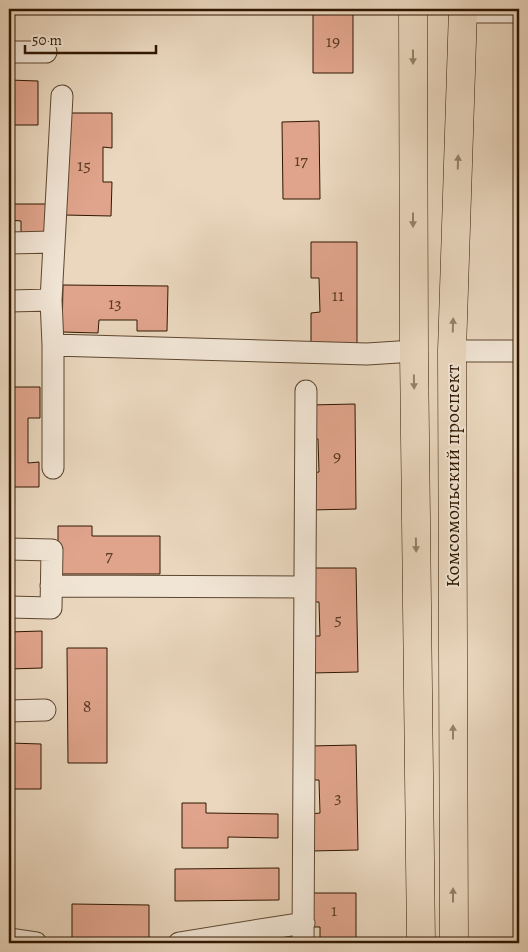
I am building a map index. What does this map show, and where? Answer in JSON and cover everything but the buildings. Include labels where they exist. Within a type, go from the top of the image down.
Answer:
[{"type":"main road","name":"Комсомольский проспект","points":[[412,9],[421,943]]},
{"type":"main road","name":"Комсомольский проспект","points":[[454,943],[452,351],[463,10]]},
{"type":"street","points":[[463,10],[519,12]]},
{"type":"street","points":[[9,52],[46,52]]},
{"type":"street","points":[[53,468],[51,300],[62,96]]},
{"type":"street","points":[[9,244],[54,242]]},
{"type":"street","points":[[9,301],[51,300]]},
{"type":"street","points":[[53,344],[367,354],[414,351]]},
{"type":"street","points":[[452,351],[519,351]]},
{"type":"street","points":[[179,943],[304,933],[306,391]]},
{"type":"street","points":[[9,549],[52,550],[51,608],[9,607]]},
{"type":"street","points":[[51,586],[305,588]]},
{"type":"street","points":[[9,711],[45,710]]},
{"type":"street","points":[[9,940],[36,943]]}]
